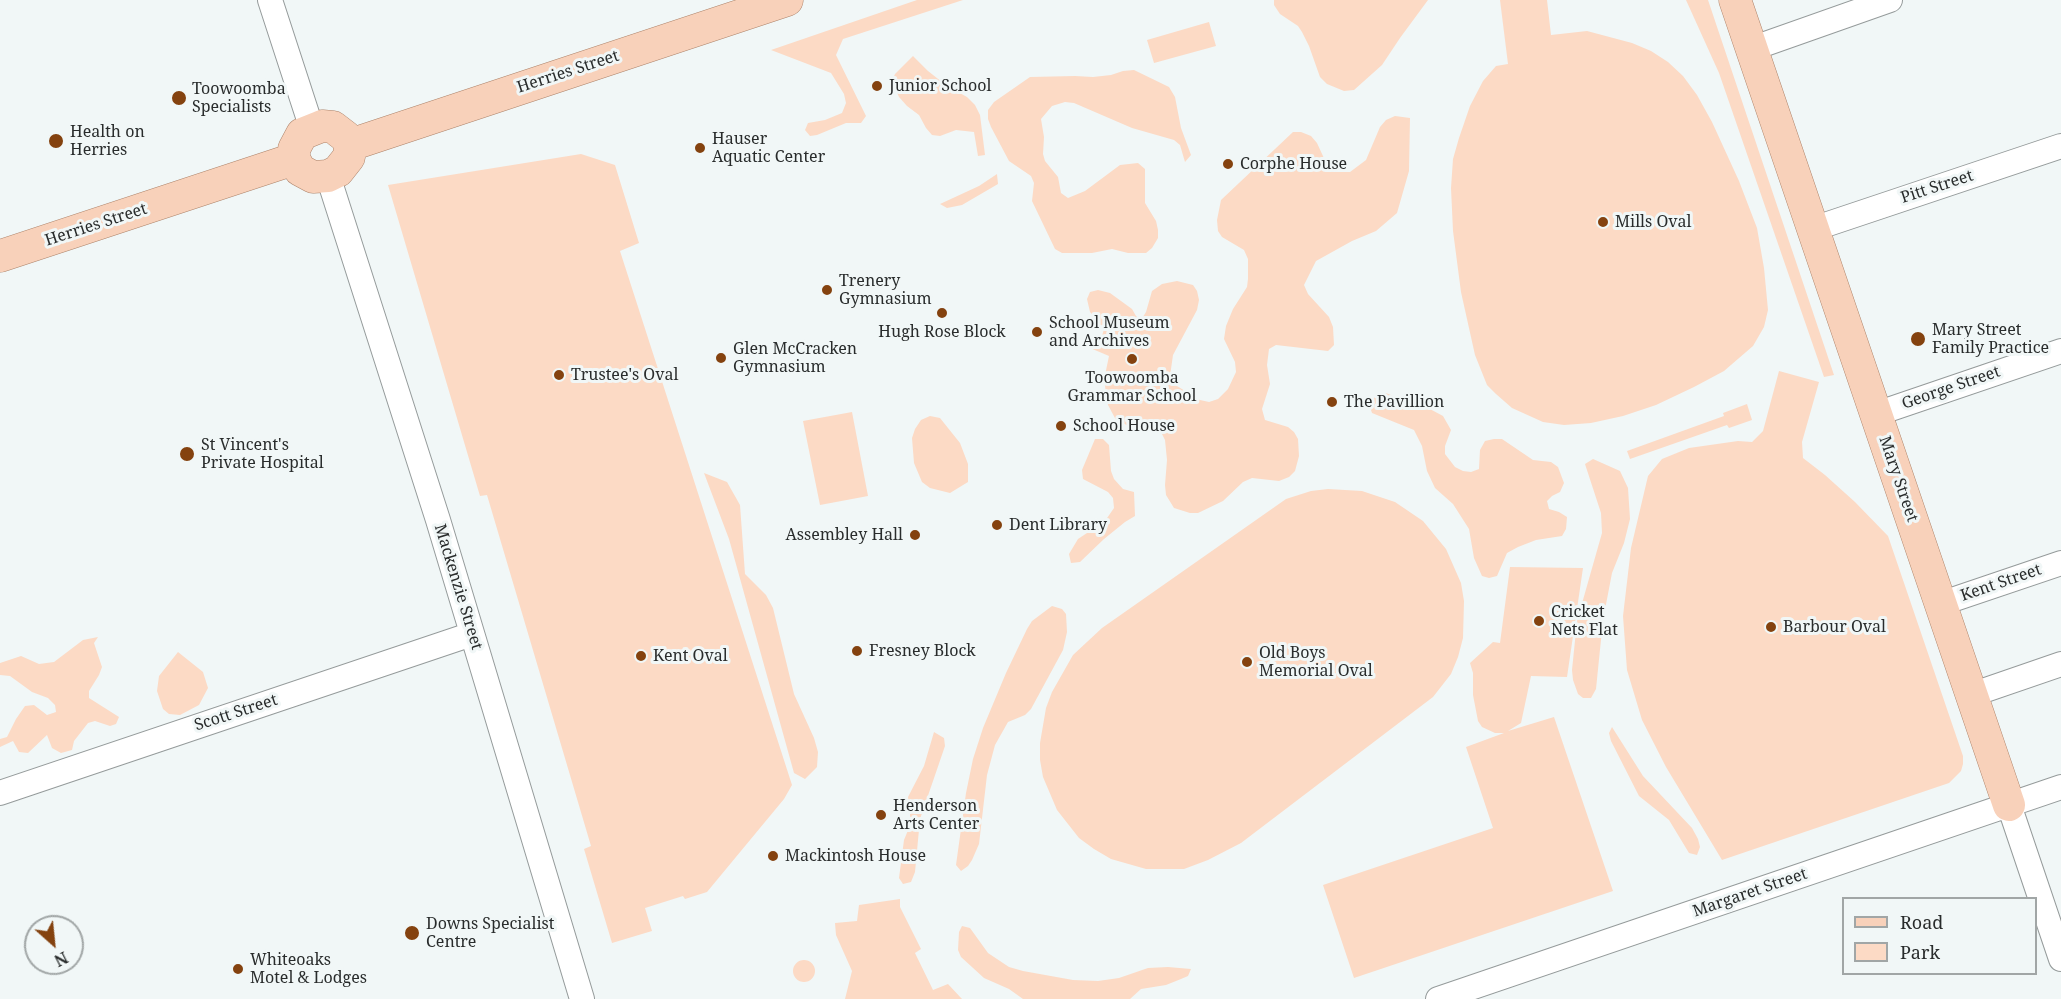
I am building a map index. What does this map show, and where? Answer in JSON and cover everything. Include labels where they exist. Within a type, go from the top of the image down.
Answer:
[{"type":"main road","name":"Herries Street","points":[[350,145],[787,0]]},
{"type":"main road","name":"Mary Street","points":[[1735,0],[2009,805]]},
{"type":"main road","points":[[322,126],[333,127],[346,137],[350,145],[346,162],[338,171],[328,176],[320,178],[306,175],[294,159],[296,143],[302,134],[312,129],[322,126]]},
{"type":"main road","name":"Herries Street","points":[[0,256],[294,159]]},
{"type":"street","points":[[270,0],[312,129]]},
{"type":"street","points":[[1752,49],[1890,0]]},
{"type":"street","name":"Pitt Street","points":[[1813,229],[2061,146]]},
{"type":"street","name":"Mackenzie Street","points":[[328,176],[438,520],[582,999]]},
{"type":"street","name":"George Street","points":[[1876,414],[2061,351]]},
{"type":"street","name":"Kent Street","points":[[1940,604],[2061,563]]},
{"type":"street","name":"Scott Street","points":[[0,793],[472,634]]},
{"type":"street","points":[[1971,695],[2061,664]]},
{"type":"street","name":"Margaret Street","points":[[1451,997],[2061,787]]},
{"type":"street","name":"Mary Street","points":[[2009,805],[2061,959]]},
{"type":"green space","points":[[917,0],[963,0],[843,39],[836,55],[866,116],[861,123],[846,123],[810,136],[805,130],[808,123],[825,120],[842,113],[846,103],[844,94],[831,73],[771,50]]},
{"type":"green space","points":[[1274,0],[1428,0],[1382,65],[1354,90],[1344,91],[1327,84],[1320,77],[1302,32],[1298,26],[1280,14],[1274,5]]},
{"type":"green space","name":"Mills Oval","points":[[1500,0],[1547,0],[1551,35],[1587,31],[1632,43],[1668,62],[1683,76],[1697,95],[1739,181],[1757,228],[1764,268],[1768,310],[1764,327],[1753,346],[1724,371],[1656,405],[1591,423],[1564,425],[1543,422],[1512,408],[1496,394],[1487,385],[1475,355],[1461,292],[1453,231],[1451,188],[1453,159],[1470,106],[1483,81],[1496,66],[1508,64]]},
{"type":"green space","points":[[1686,0],[1708,0],[1834,375],[1824,377],[1719,73]]},
{"type":"green space","points":[[1209,22],[1216,46],[1154,63],[1147,40]]},
{"type":"green space","points":[[913,56],[928,71],[975,105],[980,115],[985,155],[978,156],[974,132],[956,130],[940,136],[932,135],[919,115],[899,97],[892,81],[895,74]]},
{"type":"green space","points":[[1134,70],[1169,87],[1175,97],[1181,128],[1191,155],[1185,162],[1180,145],[1174,140],[1132,128],[1074,103],[1065,102],[1052,106],[1041,119],[1044,137],[1043,154],[1045,161],[1058,177],[1061,193],[1068,198],[1085,191],[1120,165],[1138,163],[1145,169],[1145,203],[1156,221],[1158,230],[1158,238],[1146,253],[1128,253],[1112,249],[1092,253],[1062,253],[1055,249],[1032,201],[1034,183],[1031,176],[1009,161],[991,127],[988,110],[994,102],[1030,77],[1093,77]]},
{"type":"green space","points":[[1395,116],[1410,118],[1409,171],[1397,213],[1376,231],[1316,261],[1304,285],[1308,294],[1329,317],[1333,327],[1334,345],[1328,351],[1276,345],[1269,349],[1267,365],[1270,384],[1262,409],[1265,420],[1288,427],[1298,439],[1299,456],[1295,471],[1289,477],[1279,481],[1252,478],[1243,482],[1223,501],[1198,513],[1174,508],[1166,495],[1167,460],[1165,440],[1162,434],[1133,428],[1116,420],[1108,405],[1104,380],[1109,356],[1083,345],[1087,336],[1102,336],[1104,329],[1090,312],[1087,299],[1090,292],[1098,290],[1110,293],[1132,309],[1141,320],[1146,312],[1152,291],[1162,284],[1177,281],[1193,285],[1199,300],[1197,310],[1173,355],[1170,376],[1172,383],[1200,400],[1209,402],[1218,399],[1228,389],[1236,372],[1235,362],[1224,339],[1226,326],[1233,309],[1247,287],[1248,279],[1248,259],[1244,250],[1222,237],[1218,231],[1217,220],[1221,200],[1293,132],[1311,136],[1317,143],[1328,167],[1336,172],[1350,172],[1366,160],[1380,127],[1386,120]]},
{"type":"green space","points":[[581,154],[615,165],[639,243],[620,251],[792,785],[784,799],[707,892],[685,899],[683,896],[645,908],[652,931],[612,943],[584,849],[591,846],[487,495],[480,496],[388,185]]},
{"type":"green space","points":[[997,174],[998,184],[962,205],[947,208],[940,204],[979,186]]},
{"type":"green space","name":"Barbour Oval","points":[[1779,371],[1819,382],[1802,442],[1803,458],[1855,502],[1888,536],[1963,756],[1963,764],[1961,771],[1949,783],[1722,860],[1666,767],[1642,720],[1627,670],[1623,616],[1631,548],[1648,476],[1662,459],[1689,448],[1738,441],[1752,442],[1763,431]]},
{"type":"green space","points":[[1386,393],[1428,408],[1443,416],[1451,430],[1445,446],[1445,454],[1455,467],[1463,471],[1471,472],[1479,469],[1480,450],[1485,441],[1494,439],[1502,439],[1533,460],[1551,462],[1558,467],[1564,483],[1560,492],[1547,501],[1549,509],[1567,517],[1566,529],[1562,536],[1536,540],[1518,547],[1507,553],[1497,576],[1489,578],[1482,576],[1474,558],[1469,529],[1453,504],[1435,488],[1427,471],[1422,446],[1414,430],[1372,413],[1371,399]]},
{"type":"green space","points":[[1747,404],[1752,420],[1729,428],[1727,425],[1630,459],[1627,451],[1724,416],[1723,413]]},
{"type":"green space","points":[[852,412],[868,496],[820,505],[803,421]]},
{"type":"green space","points":[[930,416],[940,418],[960,443],[968,464],[968,482],[950,493],[930,488],[922,482],[914,463],[912,438],[915,429],[921,420]]},
{"type":"green space","points":[[1095,439],[1103,439],[1109,445],[1111,471],[1114,479],[1123,489],[1134,492],[1135,516],[1104,539],[1080,562],[1071,563],[1069,554],[1078,539],[1105,521],[1114,508],[1113,498],[1108,492],[1083,479],[1082,470]]},
{"type":"green space","points":[[1593,459],[1620,471],[1628,488],[1630,519],[1624,543],[1612,573],[1603,620],[1596,689],[1591,698],[1583,698],[1578,694],[1572,670],[1577,621],[1602,533],[1601,513],[1585,464]]},
{"type":"green space","points":[[704,473],[727,482],[740,505],[745,574],[766,595],[773,608],[794,694],[818,752],[817,767],[805,779],[794,773],[729,539]]},
{"type":"green space","points":[[1328,489],[1362,491],[1395,502],[1423,521],[1446,549],[1461,583],[1464,601],[1463,638],[1451,674],[1433,697],[1241,843],[1208,860],[1184,869],[1146,869],[1111,859],[1094,849],[1079,838],[1057,810],[1043,777],[1040,760],[1040,743],[1046,708],[1052,692],[1073,655],[1102,628],[1286,499],[1311,491]]},
{"type":"green space","points":[[1510,567],[1583,568],[1567,677],[1531,676],[1521,723],[1508,731],[1554,717],[1613,891],[1354,978],[1323,885],[1493,828],[1466,747],[1504,733],[1495,733],[1482,727],[1478,721],[1470,663],[1493,642],[1500,643]]},
{"type":"green space","points":[[1052,606],[1062,609],[1066,614],[1067,632],[1063,650],[1031,709],[1025,715],[1008,722],[995,745],[987,775],[979,844],[968,866],[961,871],[956,865],[966,793],[973,759],[983,728],[1027,629],[1032,621]]},
{"type":"green space","points":[[98,637],[94,643],[102,667],[89,691],[89,698],[119,717],[116,724],[110,726],[95,721],[88,723],[74,741],[72,750],[61,753],[52,748],[47,735],[28,753],[19,752],[13,741],[0,747],[0,739],[7,737],[25,706],[34,705],[47,715],[56,712],[55,705],[48,698],[32,692],[10,676],[0,675],[0,663],[21,656],[39,664],[54,662],[83,640]]},
{"type":"green space","points":[[178,652],[203,672],[208,688],[199,705],[180,715],[169,714],[163,709],[157,691],[159,676]]},
{"type":"green space","points":[[1612,727],[1643,776],[1692,828],[1700,847],[1697,855],[1689,853],[1669,820],[1639,796],[1611,741],[1609,733]]},
{"type":"green space","points":[[934,732],[944,738],[945,746],[920,819],[915,872],[911,882],[903,884],[899,878],[904,840],[911,823],[908,797],[924,766]]},
{"type":"green space","points":[[900,899],[900,907],[921,949],[915,953],[933,990],[948,984],[962,999],[845,999],[852,971],[836,935],[835,923],[857,921],[859,905]]},
{"type":"green space","points":[[962,926],[970,928],[988,953],[1009,967],[1023,971],[1073,980],[1098,981],[1119,978],[1148,968],[1191,969],[1188,976],[1166,985],[1141,989],[1130,999],[1023,999],[1009,989],[984,978],[961,957],[958,950],[959,932]]},
{"type":"green space","points":[[804,960],[812,963],[815,971],[812,979],[804,982],[796,979],[793,971],[796,963]]},
{"type":"place","name":"Junior School","points":[[877,86]]},
{"type":"place","name":"Toowoomba Specialists","points":[[179,98]]},
{"type":"place","name":"Health on Herries","points":[[56,141]]},
{"type":"place","name":"Hauser Aquatic Center","points":[[700,148]]},
{"type":"place","name":"Corphe House","points":[[1228,164]]},
{"type":"place","name":"Mills Oval","points":[[1603,222]]},
{"type":"place","name":"Trenery Gymnasium","points":[[827,290]]},
{"type":"place","name":"Hugh Rose Block","points":[[942,313]]},
{"type":"place","name":"School Museum and Archives","points":[[1037,332]]},
{"type":"place","name":"Mary Street Family Practice","points":[[1918,339]]},
{"type":"place","name":"Glen McCracken Gymnasium","points":[[721,358]]},
{"type":"place","name":"Toowoomba Grammar School","points":[[1132,359]]},
{"type":"place","name":"Trustee's Oval","points":[[559,375]]},
{"type":"place","name":"The Pavillion","points":[[1332,402]]},
{"type":"place","name":"School House","points":[[1061,426]]},
{"type":"place","name":"St Vincent's Private Hospital","points":[[187,454]]},
{"type":"place","name":"Dent Library","points":[[997,525]]},
{"type":"place","name":"Assembley Hall","points":[[915,535]]},
{"type":"place","name":"Cricket Nets Flat","points":[[1539,621]]},
{"type":"place","name":"Barbour Oval","points":[[1771,627]]},
{"type":"place","name":"Fresney Block","points":[[857,651]]},
{"type":"place","name":"Kent Oval","points":[[641,656]]},
{"type":"place","name":"Old Boys Memorial Oval","points":[[1247,662]]},
{"type":"place","name":"Henderson Arts Center","points":[[881,815]]},
{"type":"place","name":"Mackintosh House","points":[[773,856]]},
{"type":"place","name":"Downs Specialist Centre","points":[[412,933]]},
{"type":"place","name":"Whiteoaks Motel & Lodges","points":[[238,969]]}]
